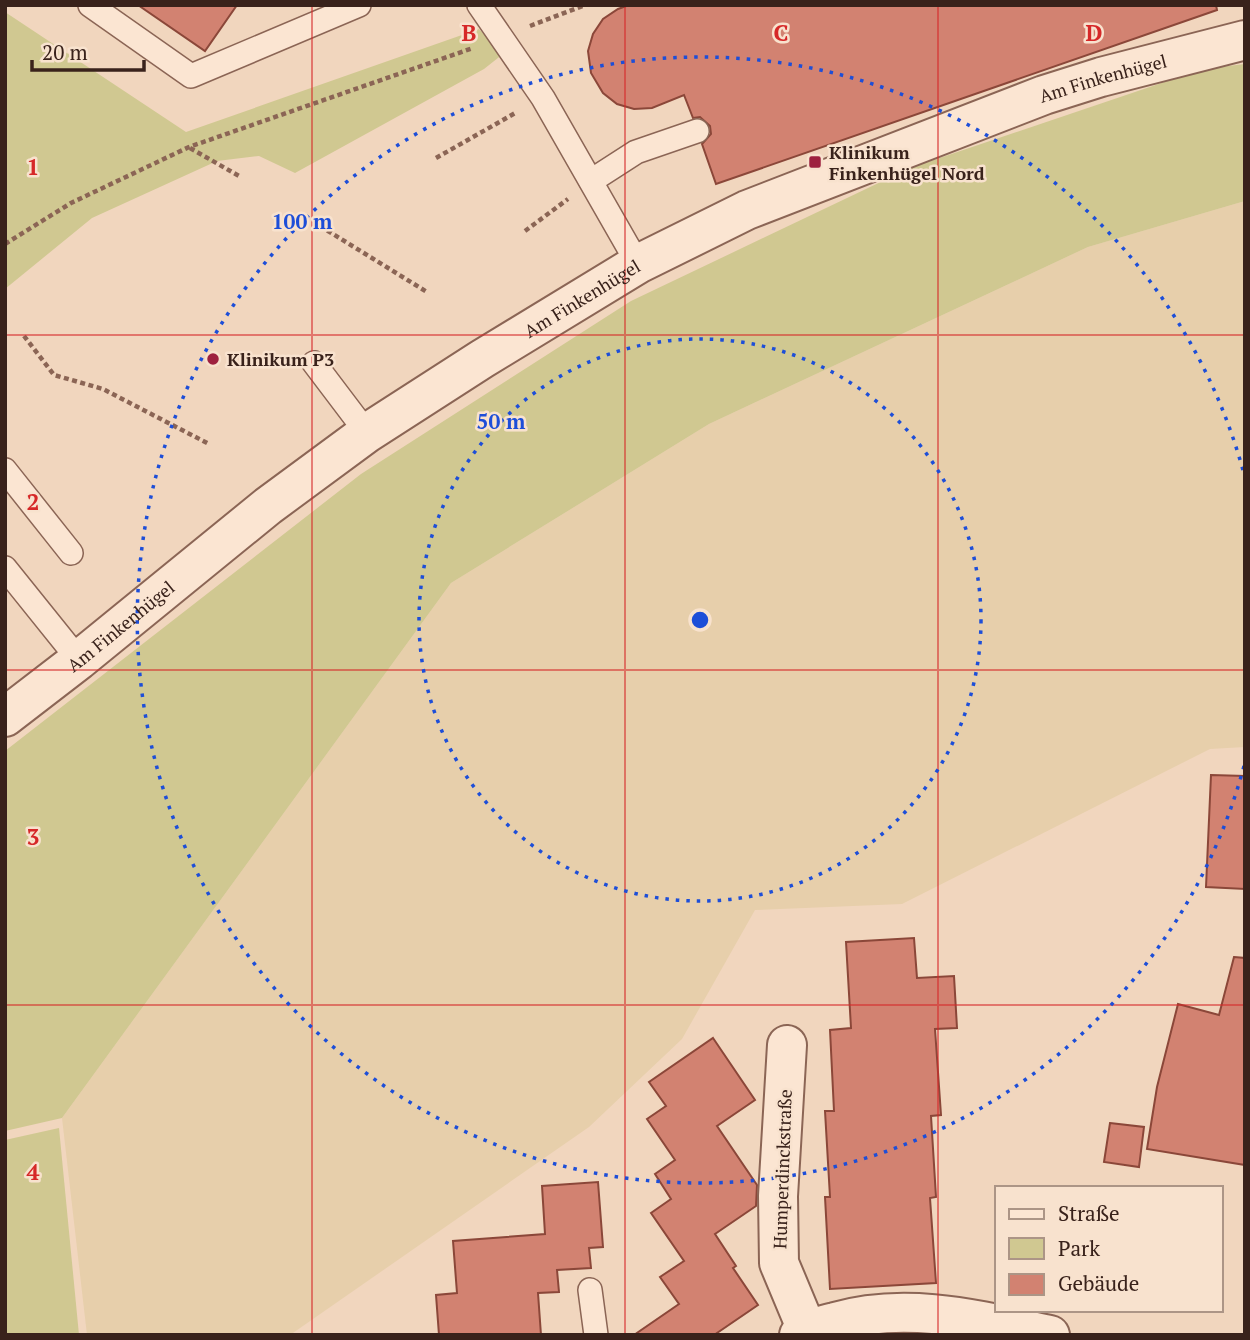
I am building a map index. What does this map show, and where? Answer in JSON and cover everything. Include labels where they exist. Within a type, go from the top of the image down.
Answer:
[{"type":"street","name":"Am Finkenhügel","points":[[5,717],[268,506],[368,433],[482,359],[638,264],[747,210],[1044,95],[1101,77],[1245,40]]},
{"type":"street","name":"Humperdinckstraße","points":[[787,1045],[778,1196],[779,1263],[803,1332],[857,1315],[918,1312],[985,1321],[1050,1335]]},
{"type":"lane","points":[[90,5],[191,76],[357,6]]},
{"type":"lane","points":[[479,5],[543,98],[638,264]]},
{"type":"lane","points":[[591,181],[636,152],[697,131]]},
{"type":"lane","points":[[314,363],[368,433]]},
{"type":"lane","points":[[5,470],[72,554]]},
{"type":"lane","points":[[5,568],[79,660]]},
{"type":"lane","points":[[590,1290],[596,1335]]},
{"type":"path","points":[[5,244],[71,203],[189,147],[502,37],[585,5]]},
{"type":"path","points":[[436,158],[543,98]]},
{"type":"path","points":[[189,147],[239,176]]},
{"type":"path","points":[[525,231],[591,181]]},
{"type":"path","points":[[320,226],[427,292]]},
{"type":"path","points":[[24,336],[54,375],[103,388],[209,444]]},
{"type":"shaded area","points":[[1245,201],[1245,747],[1210,749],[902,904],[755,910],[682,1039],[589,1127],[290,1335],[87,1335],[62,1118],[451,583],[709,424],[1088,247]]},
{"type":"green space","points":[[5,12],[186,132],[479,29],[503,54],[484,69],[295,173],[259,156],[217,161],[92,218],[5,289]]},
{"type":"green space","points":[[1245,64],[1245,201],[1088,247],[709,424],[451,583],[62,1118],[5,1131],[5,751],[361,474],[631,301],[910,168],[1203,69]]},
{"type":"green space","points":[[59,1128],[79,1335],[5,1335],[5,1140]]},
{"type":"building","points":[[138,5],[237,5],[205,51]]},
{"type":"building","points":[[629,5],[1216,5],[1217,10],[716,184],[702,144],[711,134],[710,126],[700,117],[693,118],[684,95],[652,108],[634,109],[617,104],[603,93],[591,73],[588,51],[593,34],[603,19]]},
{"type":"building","points":[[1211,775],[1245,776],[1245,889],[1206,887]]},
{"type":"building","points":[[914,938],[917,978],[954,976],[957,1028],[935,1029],[941,1115],[931,1116],[936,1197],[930,1198],[936,1283],[830,1289],[825,1197],[830,1197],[825,1111],[834,1111],[830,1030],[851,1028],[846,942]]},
{"type":"building","points":[[1234,957],[1245,958],[1245,1165],[1147,1149],[1157,1087],[1178,1004],[1219,1015]]},
{"type":"building","points":[[713,1038],[755,1100],[717,1126],[757,1185],[756,1206],[715,1234],[736,1266],[733,1268],[758,1305],[714,1335],[634,1335],[679,1304],[660,1277],[684,1261],[651,1213],[671,1199],[655,1174],[675,1160],[647,1119],[666,1106],[649,1082]]},
{"type":"building","points":[[1110,1123],[1144,1127],[1139,1167],[1104,1162]]},
{"type":"building","points":[[598,1182],[603,1247],[589,1248],[591,1268],[557,1270],[559,1292],[538,1293],[541,1335],[439,1335],[436,1295],[457,1293],[453,1241],[545,1234],[542,1186]]},
{"type":"place","name":"Klinikum Finkenhügel Nord","points":[[815,162]]},
{"type":"place","name":"Klinikum P3","points":[[213,359]]}]
